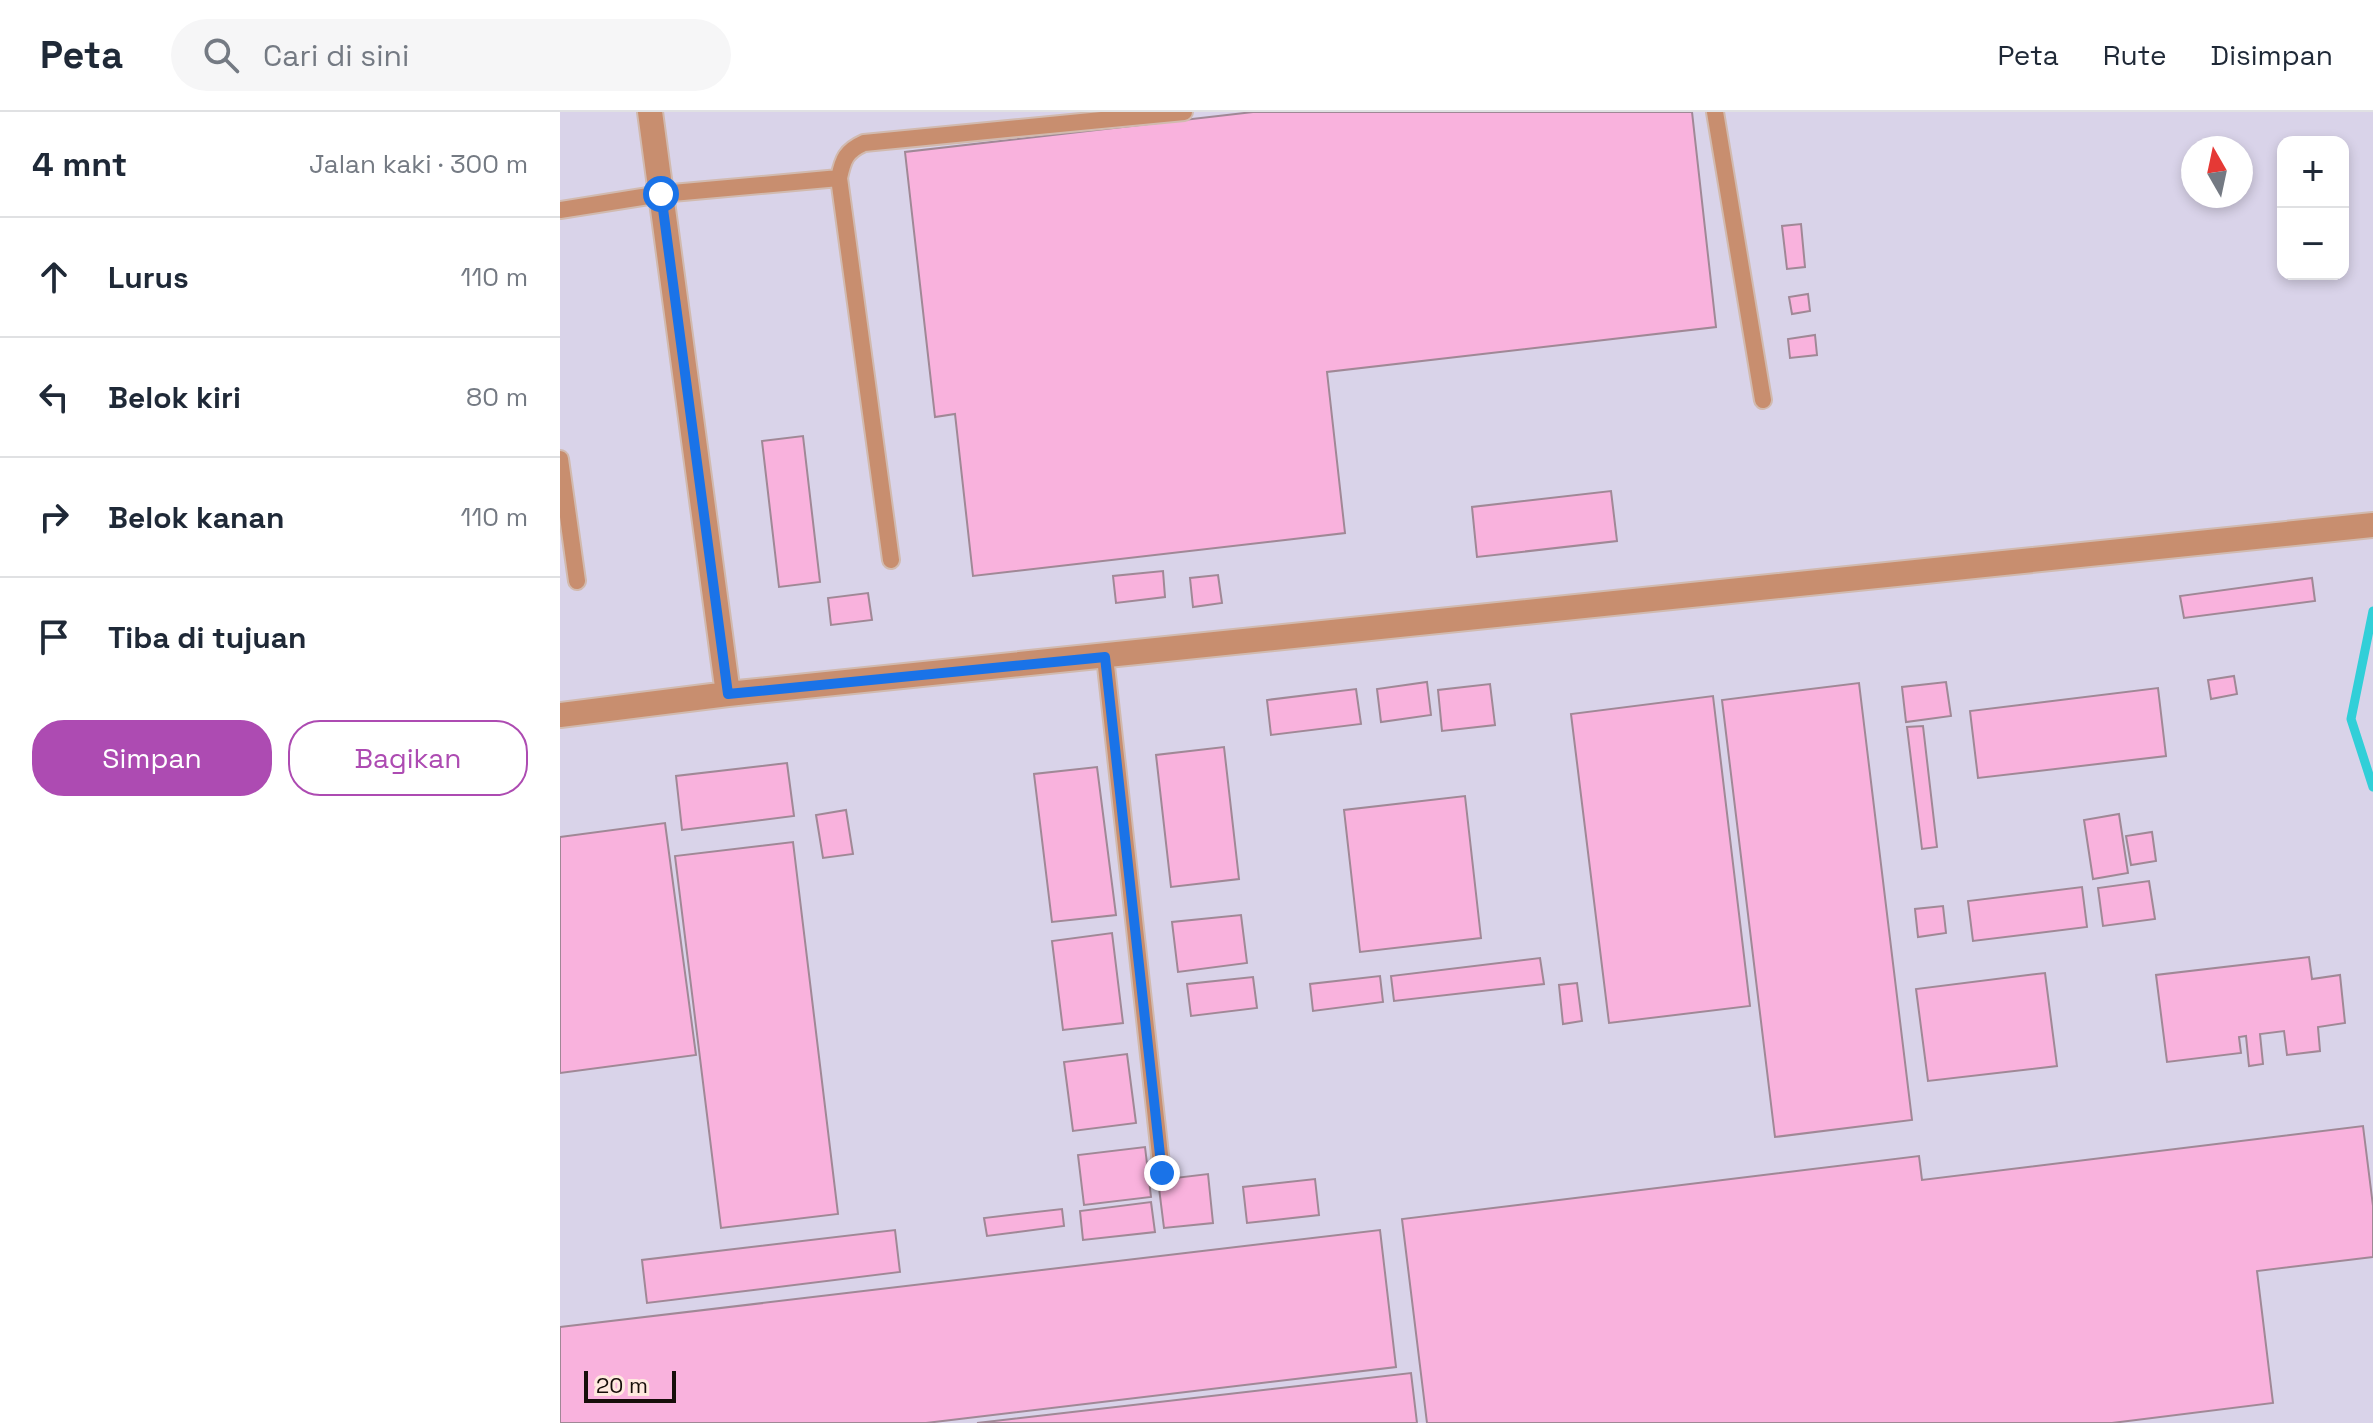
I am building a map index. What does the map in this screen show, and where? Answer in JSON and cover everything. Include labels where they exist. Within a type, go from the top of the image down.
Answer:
[{"type":"street","points":[[650,112],[728,694]]},
{"type":"street","points":[[560,715],[728,694],[2373,525]]},
{"type":"lane","points":[[891,560],[839,178],[843,160],[850,150],[864,143],[1184,112]]},
{"type":"lane","points":[[1715,112],[1763,400]]},
{"type":"lane","points":[[560,210],[661,194],[839,178]]},
{"type":"lane","points":[[560,459],[577,581]]},
{"type":"lane","points":[[1105,657],[1162,1173]]},
{"type":"shaded area","points":[[560,112],[2373,112],[2373,1423],[560,1423]]},
{"type":"building","points":[[1253,112],[1692,112],[1716,327],[1327,372],[1345,533],[973,576],[955,414],[935,417],[905,152]]},
{"type":"building","points":[[1801,224],[1805,267],[1787,269],[1782,226]]},
{"type":"building","points":[[1808,294],[1810,311],[1792,314],[1789,297]]},
{"type":"building","points":[[1815,335],[1817,355],[1790,358],[1788,339]]},
{"type":"building","points":[[803,436],[820,582],[779,587],[762,441]]},
{"type":"building","points":[[1611,491],[1617,541],[1477,557],[1472,507]]},
{"type":"building","points":[[1163,571],[1165,597],[1116,603],[1113,576]]},
{"type":"building","points":[[1218,575],[1222,603],[1193,607],[1190,578]]},
{"type":"building","points":[[2312,578],[2315,601],[2184,618],[2180,596]]},
{"type":"building","points":[[868,593],[872,620],[831,625],[828,598]]},
{"type":"building","points":[[2234,676],[2237,694],[2211,699],[2208,680]]},
{"type":"building","points":[[1427,682],[1431,715],[1381,722],[1377,689]]},
{"type":"building","points":[[1946,682],[1951,716],[1906,722],[1902,687]]},
{"type":"building","points":[[1859,683],[1912,1120],[1775,1137],[1722,700]]},
{"type":"building","points":[[1490,684],[1495,725],[1442,731],[1438,690]]},
{"type":"building","points":[[2158,688],[2166,756],[1978,778],[1970,711]]},
{"type":"building","points":[[1356,689],[1361,724],[1271,735],[1267,700]]},
{"type":"building","points":[[1713,696],[1750,1006],[1609,1023],[1571,714]]},
{"type":"building","points":[[1923,726],[1937,847],[1922,849],[1907,727]]},
{"type":"building","points":[[1224,747],[1239,879],[1171,887],[1156,755]]},
{"type":"building","points":[[787,763],[794,816],[682,830],[676,776]]},
{"type":"building","points":[[1097,767],[1116,915],[1052,922],[1034,774]]},
{"type":"building","points":[[1465,796],[1481,938],[1360,952],[1344,810]]},
{"type":"building","points":[[846,810],[853,854],[823,858],[816,815]]},
{"type":"building","points":[[2119,814],[2128,873],[2093,879],[2084,820]]},
{"type":"building","points":[[665,823],[696,1055],[560,1073],[560,837]]},
{"type":"building","points":[[2152,832],[2156,861],[2131,865],[2126,836]]},
{"type":"building","points":[[793,842],[838,1214],[721,1228],[675,856]]},
{"type":"building","points":[[2149,881],[2155,919],[2103,926],[2098,888]]},
{"type":"building","points":[[2082,887],[2087,927],[1973,941],[1968,901]]},
{"type":"building","points":[[1943,906],[1946,933],[1918,937],[1915,909]]},
{"type":"building","points":[[1241,915],[1247,963],[1178,972],[1172,922]]},
{"type":"building","points":[[1112,933],[1123,1023],[1063,1030],[1052,941]]},
{"type":"building","points":[[2309,957],[2312,979],[2340,975],[2345,1023],[2318,1027],[2320,1051],[2287,1055],[2284,1031],[2260,1034],[2263,1064],[2249,1066],[2246,1036],[2239,1037],[2241,1053],[2167,1062],[2156,975]]},
{"type":"building","points":[[1540,958],[1544,984],[1394,1001],[1391,976]]},
{"type":"building","points":[[2045,973],[2057,1066],[1928,1081],[1916,989]]},
{"type":"building","points":[[1380,976],[1383,1002],[1313,1011],[1310,984]]},
{"type":"building","points":[[1253,977],[1257,1008],[1191,1016],[1187,984]]},
{"type":"building","points":[[1577,983],[1582,1021],[1563,1024],[1559,985]]},
{"type":"building","points":[[1127,1054],[1136,1123],[1073,1131],[1064,1062]]},
{"type":"building","points":[[2363,1126],[2373,1206],[2373,1257],[2257,1271],[2273,1403],[2112,1423],[1427,1423],[1402,1219],[1919,1156],[1922,1180]]},
{"type":"building","points":[[1145,1147],[1151,1197],[1084,1205],[1078,1155]]},
{"type":"building","points":[[1208,1174],[1213,1223],[1164,1228],[1158,1180]]},
{"type":"building","points":[[1315,1179],[1319,1215],[1247,1223],[1243,1187]]},
{"type":"building","points":[[1151,1202],[1155,1232],[1083,1240],[1080,1211]]},
{"type":"building","points":[[1062,1209],[1064,1226],[987,1236],[984,1218]]},
{"type":"building","points":[[895,1230],[900,1272],[647,1303],[642,1260]]},
{"type":"building","points":[[1380,1230],[1396,1367],[926,1423],[560,1423],[560,1327]]},
{"type":"building","points":[[1411,1373],[1417,1423],[977,1423]]},
{"type":"waterway","points":[[2373,611],[2351,719],[2373,787]]},
{"type":"route","points":[[661,194],[728,694],[1105,657],[1162,1173]]}]
